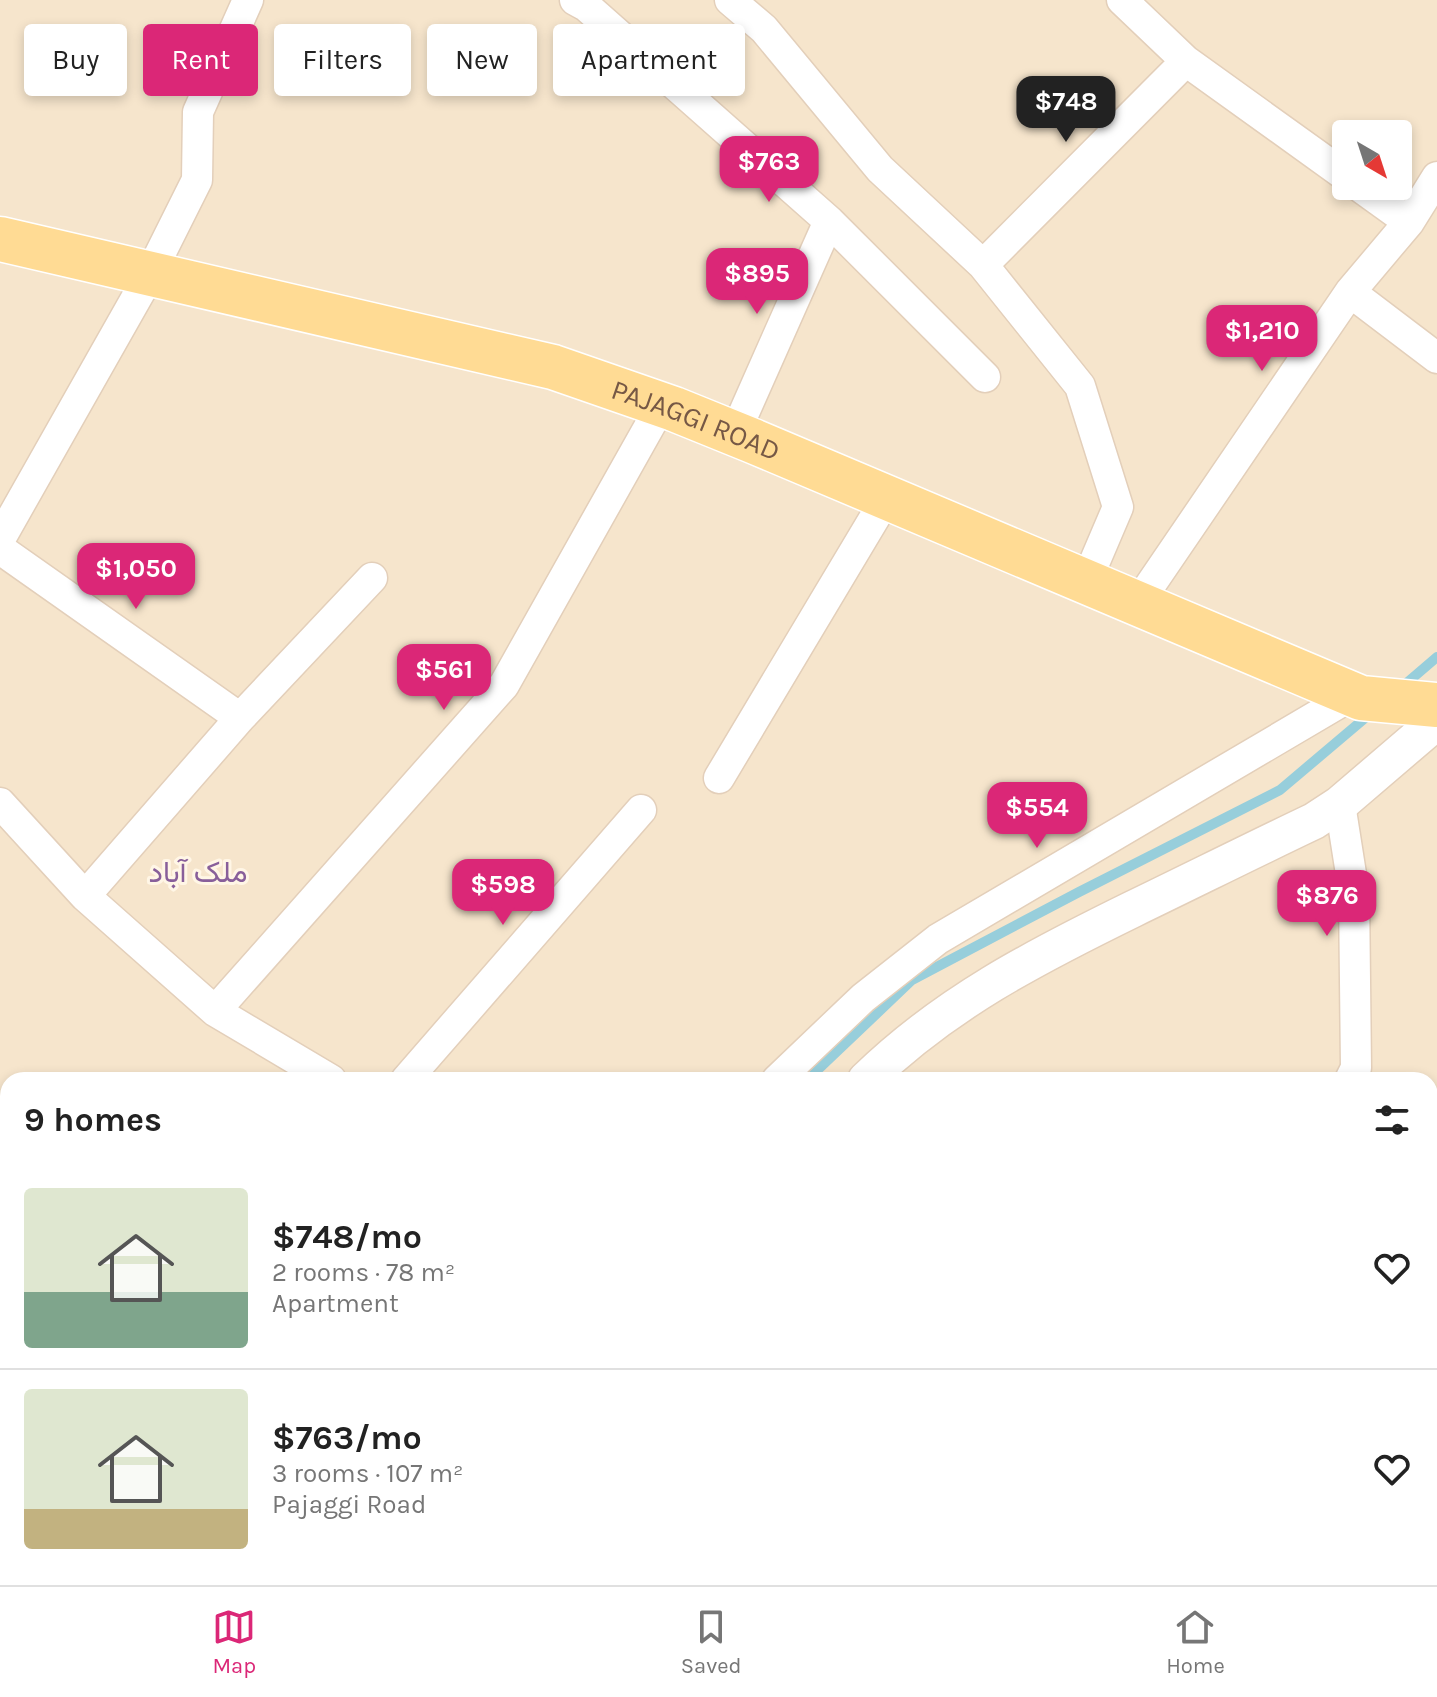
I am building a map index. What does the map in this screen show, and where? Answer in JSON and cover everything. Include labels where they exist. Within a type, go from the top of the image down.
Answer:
[{"type":"main road","name":"PAJAGGI ROAD","points":[[0,239],[553,367],[735,433],[1358,696],[1437,705]]},
{"type":"street","points":[[0,539],[150,274],[197,180],[198,112],[248,0]]},
{"type":"street","points":[[575,0],[586,6],[829,221],[985,377]]},
{"type":"street","points":[[730,0],[764,29],[880,169],[983,265],[1080,386],[1118,507],[1086,582]]},
{"type":"street","points":[[1122,0],[1186,61],[1332,166]]},
{"type":"street","points":[[983,265],[1186,61]]},
{"type":"street","points":[[1138,603],[1350,292],[1409,222],[1437,177]]},
{"type":"street","points":[[1378,200],[1409,222]]},
{"type":"street","points":[[735,433],[829,221]]},
{"type":"street","points":[[1350,292],[1437,358]]},
{"type":"street","points":[[215,1011],[504,685],[662,404]]},
{"type":"street","points":[[719,778],[887,497]]},
{"type":"street","points":[[0,549],[240,718]]},
{"type":"street","points":[[85,896],[240,718],[372,578]]},
{"type":"street","points":[[785,1072],[863,998],[938,939],[1358,696]]},
{"type":"street","points":[[874,1072],[932,1022],[997,979],[1314,821],[1340,804],[1437,721]]},
{"type":"street","points":[[0,803],[85,896],[215,1011],[318,1072]]},
{"type":"street","points":[[1340,804],[1354,893],[1354,1072]]},
{"type":"street","points":[[413,1072],[641,810]]},
{"type":"shaded area","points":[[0,0],[1437,0],[1437,1072],[0,1072]]},
{"type":"waterway","points":[[1402,687],[1437,657]]},
{"type":"waterway","points":[[815,1072],[912,980],[1280,790],[1371,713]]},
{"type":"district","name":"ملک آباد","points":[[198,872]]}]
